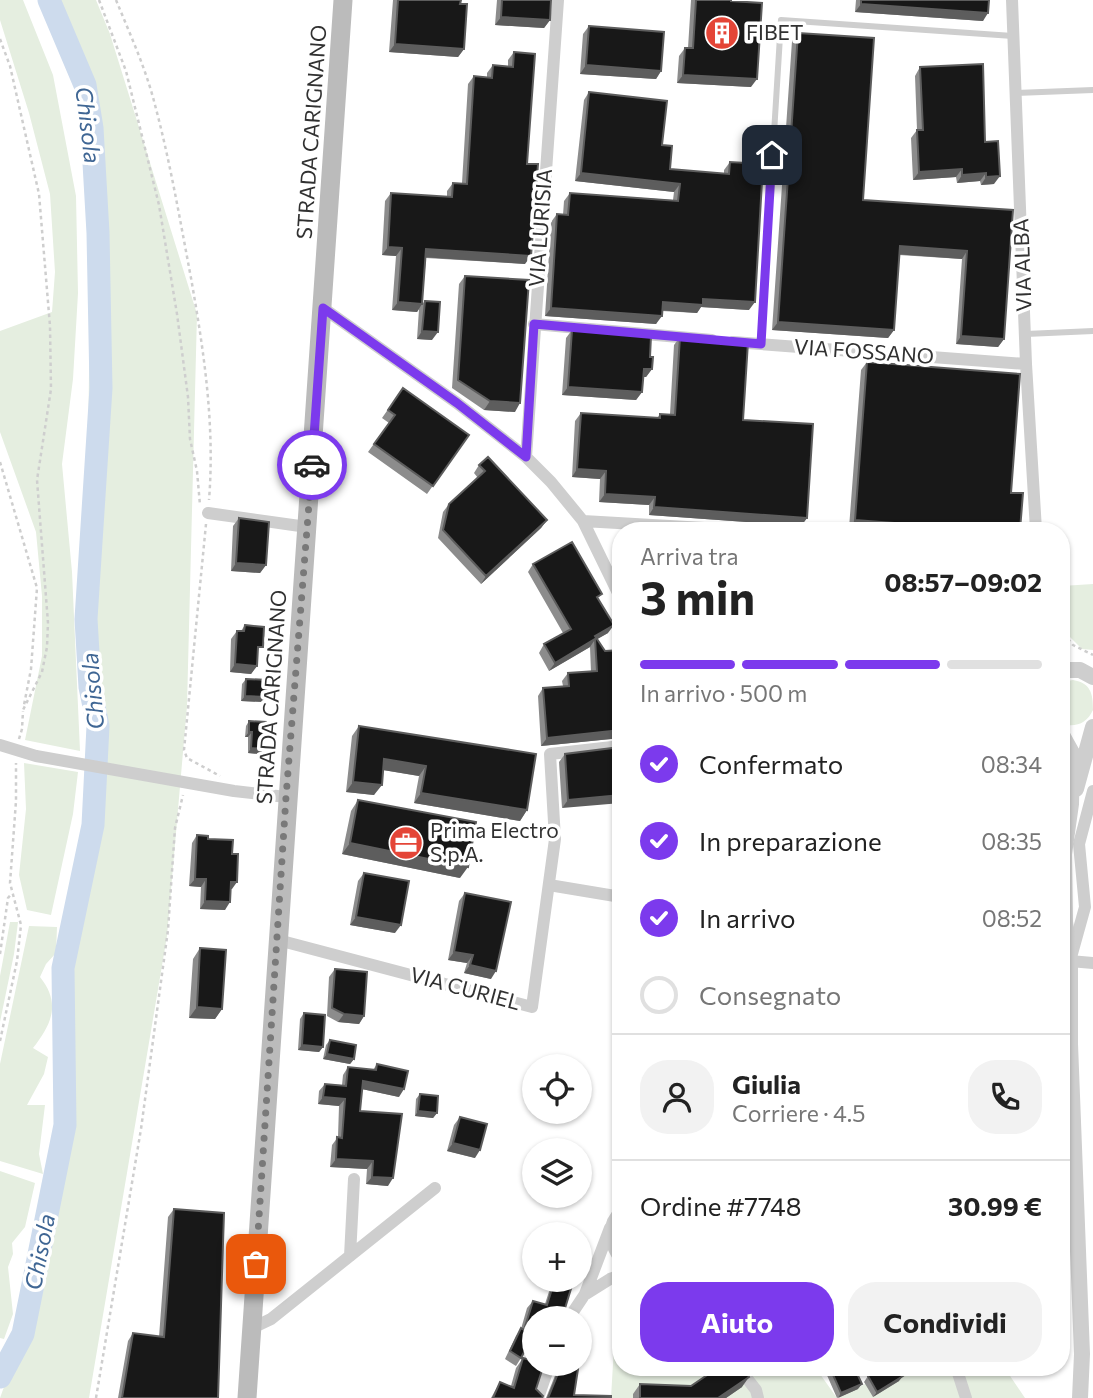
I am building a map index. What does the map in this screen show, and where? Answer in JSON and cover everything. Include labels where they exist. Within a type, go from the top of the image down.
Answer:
[{"type":"main road","name":"STRADA CARIGNANO","points":[[247,1398],[286,797],[343,0]]},
{"type":"street","name":"VIA LURISIA","points":[[526,457],[558,0]]},
{"type":"street","name":"VIA ALBA","points":[[1012,0],[1026,364],[1036,522]]},
{"type":"street","points":[[323,308],[457,403],[526,457],[583,521],[612,581]]},
{"type":"street","name":"VIA FOSSANO","points":[[534,324],[1026,364]]},
{"type":"street","points":[[208,513],[307,527]]},
{"type":"street","points":[[583,521],[612,523]]},
{"type":"street","points":[[1070,668],[1092,675]]},
{"type":"street","points":[[1070,734],[1078,734],[1093,727]]},
{"type":"street","points":[[1070,810],[1093,727]]},
{"type":"street","points":[[0,745],[36,756],[234,791],[286,797]]},
{"type":"street","name":"VIA CURIEL","points":[[278,940],[532,1007],[555,839],[550,754],[612,747]]},
{"type":"street","points":[[1070,749],[1071,804]]},
{"type":"street","points":[[1080,1398],[1082,1354],[1070,1044],[1070,961],[1085,906],[1079,844],[1093,791]]},
{"type":"street","points":[[549,885],[612,896]]},
{"type":"street","points":[[1070,961],[1093,963]]},
{"type":"street","points":[[350,1256],[354,1179]]},
{"type":"street","points":[[251,1328],[271,1319],[435,1188]]},
{"type":"street","points":[[578,1306],[586,1294],[612,1224]]},
{"type":"street","points":[[610,1228],[612,1246]]},
{"type":"street","points":[[586,1294],[612,1278]]},
{"type":"street","points":[[1082,1354],[1093,1385]]},
{"type":"street","points":[[538,1398],[546,1376]]},
{"type":"street","points":[[745,1376],[756,1390],[758,1398]]},
{"type":"street","points":[[959,1376],[966,1398]]},
{"type":"lane","points":[[761,344],[780,20],[1013,36]]},
{"type":"lane","points":[[1016,93],[1093,90]]},
{"type":"lane","points":[[1026,334],[1093,331]]},
{"type":"path","points":[[99,0],[126,71],[159,205],[188,397],[190,439],[197,471],[200,505],[208,513]]},
{"type":"path","points":[[116,0],[155,103],[204,352],[210,413],[212,462],[184,750],[187,758],[217,773],[234,791]]},
{"type":"path","points":[[0,39],[10,66],[40,194],[50,326],[51,389],[37,480],[48,622],[47,646],[42,671],[23,710]]},
{"type":"path","points":[[0,462],[37,588],[31,669],[22,729],[15,750],[16,801],[10,873],[12,893],[21,925],[20,944],[0,1041]]},
{"type":"path","points":[[1070,642],[1093,655]]},
{"type":"path","points":[[96,1398],[143,1116],[168,930],[175,828],[186,783]]},
{"type":"path","points":[[0,954],[8,898],[12,893]]},
{"type":"shaded area","points":[[0,0],[23,0],[53,75],[76,196],[78,293],[73,379],[62,464],[72,572],[80,751],[25,740],[42,656],[42,596],[36,532],[0,432],[0,331],[52,312],[55,272],[50,194],[29,113],[0,20]]},
{"type":"shaded area","points":[[45,0],[96,0],[110,34],[197,314],[187,706],[167,936],[89,1398],[0,1398],[23,1334],[65,1125],[63,968],[93,825],[98,726],[86,619],[92,128]]},
{"type":"shaded area","points":[[1093,584],[1093,650],[1082,649],[1070,637],[1070,585]]},
{"type":"shaded area","points":[[1070,681],[1084,684],[1090,690],[1092,699],[1091,714],[1076,725],[1070,725]]},
{"type":"shaded area","points":[[24,763],[78,772],[73,814],[51,915],[27,910],[19,875],[26,809]]},
{"type":"shaded area","points":[[10,922],[18,922],[0,1022],[0,976]]},
{"type":"shaded area","points":[[29,926],[57,927],[56,953],[46,964],[40,977],[50,996],[52,1013],[33,1048],[48,1057],[44,1074],[27,1105],[45,1105],[39,1154],[43,1174],[0,1161],[0,1064]]},
{"type":"shaded area","points":[[0,1171],[35,1183],[25,1227],[12,1243],[13,1254],[8,1267],[13,1314],[4,1339],[0,1338]]},
{"type":"shaded area","points":[[612,1376],[821,1376],[837,1398],[611,1398]]},
{"type":"shaded area","points":[[881,1376],[1010,1376],[1025,1398],[838,1398]]},
{"type":"building","points":[[398,0],[461,0],[460,4],[467,4],[464,49],[395,44]]},
{"type":"building","points":[[502,0],[551,0],[550,20],[501,17]]},
{"type":"building","name":"FIBET","points":[[696,0],[762,3],[757,79],[683,75],[685,48],[693,48]]},
{"type":"building","points":[[861,0],[989,0],[988,13],[861,4]]},
{"type":"building","points":[[589,26],[664,32],[661,71],[586,65]]},
{"type":"building","points":[[798,33],[874,38],[863,200],[1013,210],[1004,339],[961,336],[967,251],[900,246],[894,330],[778,322]]},
{"type":"building","points":[[514,52],[535,54],[527,164],[538,164],[531,256],[426,249],[422,304],[398,302],[402,248],[388,247],[391,193],[452,197],[453,183],[467,184],[474,76],[492,78],[493,65],[513,67]]},
{"type":"building","points":[[983,64],[985,142],[998,141],[1000,176],[986,177],[986,173],[962,175],[962,169],[919,172],[917,130],[923,130],[920,67]]},
{"type":"building","points":[[589,92],[667,101],[662,145],[672,146],[670,169],[729,174],[730,162],[763,164],[755,302],[703,299],[703,305],[663,302],[662,316],[551,308],[557,214],[568,215],[570,193],[678,201],[680,184],[581,173]]},
{"type":"building","points":[[465,276],[529,280],[520,403],[490,401],[458,380]]},
{"type":"building","points":[[425,301],[440,302],[438,332],[422,331]]},
{"type":"building","points":[[572,330],[651,336],[652,369],[644,369],[642,392],[568,387]]},
{"type":"building","points":[[680,337],[748,342],[743,420],[813,424],[807,518],[654,507],[655,497],[605,494],[606,471],[577,469],[581,413],[660,418],[660,414],[675,415]]},
{"type":"building","points":[[867,362],[1020,374],[1011,493],[1023,493],[1021,522],[855,520]]},
{"type":"building","points":[[403,388],[469,435],[433,486],[374,444],[395,415],[388,410]]},
{"type":"building","points":[[488,457],[547,520],[486,576],[443,530],[449,504],[485,471],[479,465]]},
{"type":"building","points":[[239,518],[269,522],[266,565],[236,563]]},
{"type":"building","points":[[572,542],[602,594],[597,597],[612,626],[595,636],[605,651],[612,651],[612,731],[547,738],[543,688],[569,686],[568,673],[597,671],[595,639],[555,663],[544,644],[571,629],[533,564]]},
{"type":"building","points":[[245,625],[264,627],[263,647],[258,647],[257,666],[235,664],[237,631],[244,631]]},
{"type":"building","points":[[246,679],[268,680],[268,697],[245,696]]},
{"type":"building","points":[[249,721],[266,722],[264,749],[251,748],[252,732],[249,732]]},
{"type":"building","points":[[359,726],[536,754],[527,810],[421,793],[426,766],[384,759],[382,785],[353,782]]},
{"type":"building","points":[[612,748],[612,796],[568,800],[565,754]]},
{"type":"building","name":"Prima Electro S.p.A.","points":[[358,800],[476,822],[468,867],[350,843]]},
{"type":"building","points":[[197,835],[208,836],[208,839],[233,840],[232,854],[238,854],[237,882],[231,882],[230,902],[205,901],[206,879],[195,879]]},
{"type":"building","points":[[364,873],[409,881],[401,925],[356,917]]},
{"type":"building","points":[[465,893],[511,902],[496,971],[470,965],[473,955],[454,952]]},
{"type":"building","points":[[200,948],[226,950],[222,1009],[197,1007]]},
{"type":"building","points":[[335,969],[367,972],[364,1016],[344,1014],[332,1008]]},
{"type":"building","points":[[304,1013],[325,1015],[323,1047],[302,1045]]},
{"type":"building","points":[[330,1040],[356,1045],[354,1059],[327,1054]]},
{"type":"building","points":[[377,1064],[408,1071],[404,1089],[363,1081],[360,1111],[402,1114],[393,1178],[372,1177],[373,1161],[336,1159],[337,1137],[342,1138],[345,1099],[323,1097],[325,1084],[346,1086],[348,1067],[376,1070]]},
{"type":"building","points":[[420,1094],[438,1096],[437,1113],[418,1111]]},
{"type":"building","points":[[460,1117],[487,1124],[480,1150],[453,1143]]},
{"type":"building","points":[[174,1209],[224,1213],[218,1398],[122,1398],[133,1333],[164,1337]]},
{"type":"building","points":[[551,1292],[570,1292],[566,1306],[531,1306],[533,1301],[547,1305]]},
{"type":"building","points":[[521,1328],[522,1356],[521,1358],[510,1351]]},
{"type":"building","points":[[522,1361],[522,1376],[540,1376],[536,1389],[543,1396],[493,1398],[500,1382],[514,1388]]},
{"type":"building","points":[[557,1376],[577,1376],[574,1395],[611,1396],[611,1398],[548,1398]]},
{"type":"building","points":[[706,1376],[749,1377],[718,1398],[640,1398],[640,1384],[691,1386]]},
{"type":"building","points":[[834,1376],[858,1376],[862,1384],[841,1393]]},
{"type":"building","points":[[868,1376],[903,1376],[877,1392]]},
{"type":"waterway","name":"Chisola","points":[[0,1377],[23,1334],[65,1125],[63,968],[93,825],[98,726],[90,687],[86,619],[101,388],[98,233],[92,128],[85,85],[49,0]]},
{"type":"way so far","points":[[256,1264],[286,797],[312,465]]},
{"type":"place","name":"FIBET","points":[[722,33]]},
{"type":"place","name":"Prima Electro S.p.A.","points":[[406,843]]},
{"type":"route","points":[[312,465],[323,308],[457,403],[526,457],[534,324],[761,344],[772,155]]}]
